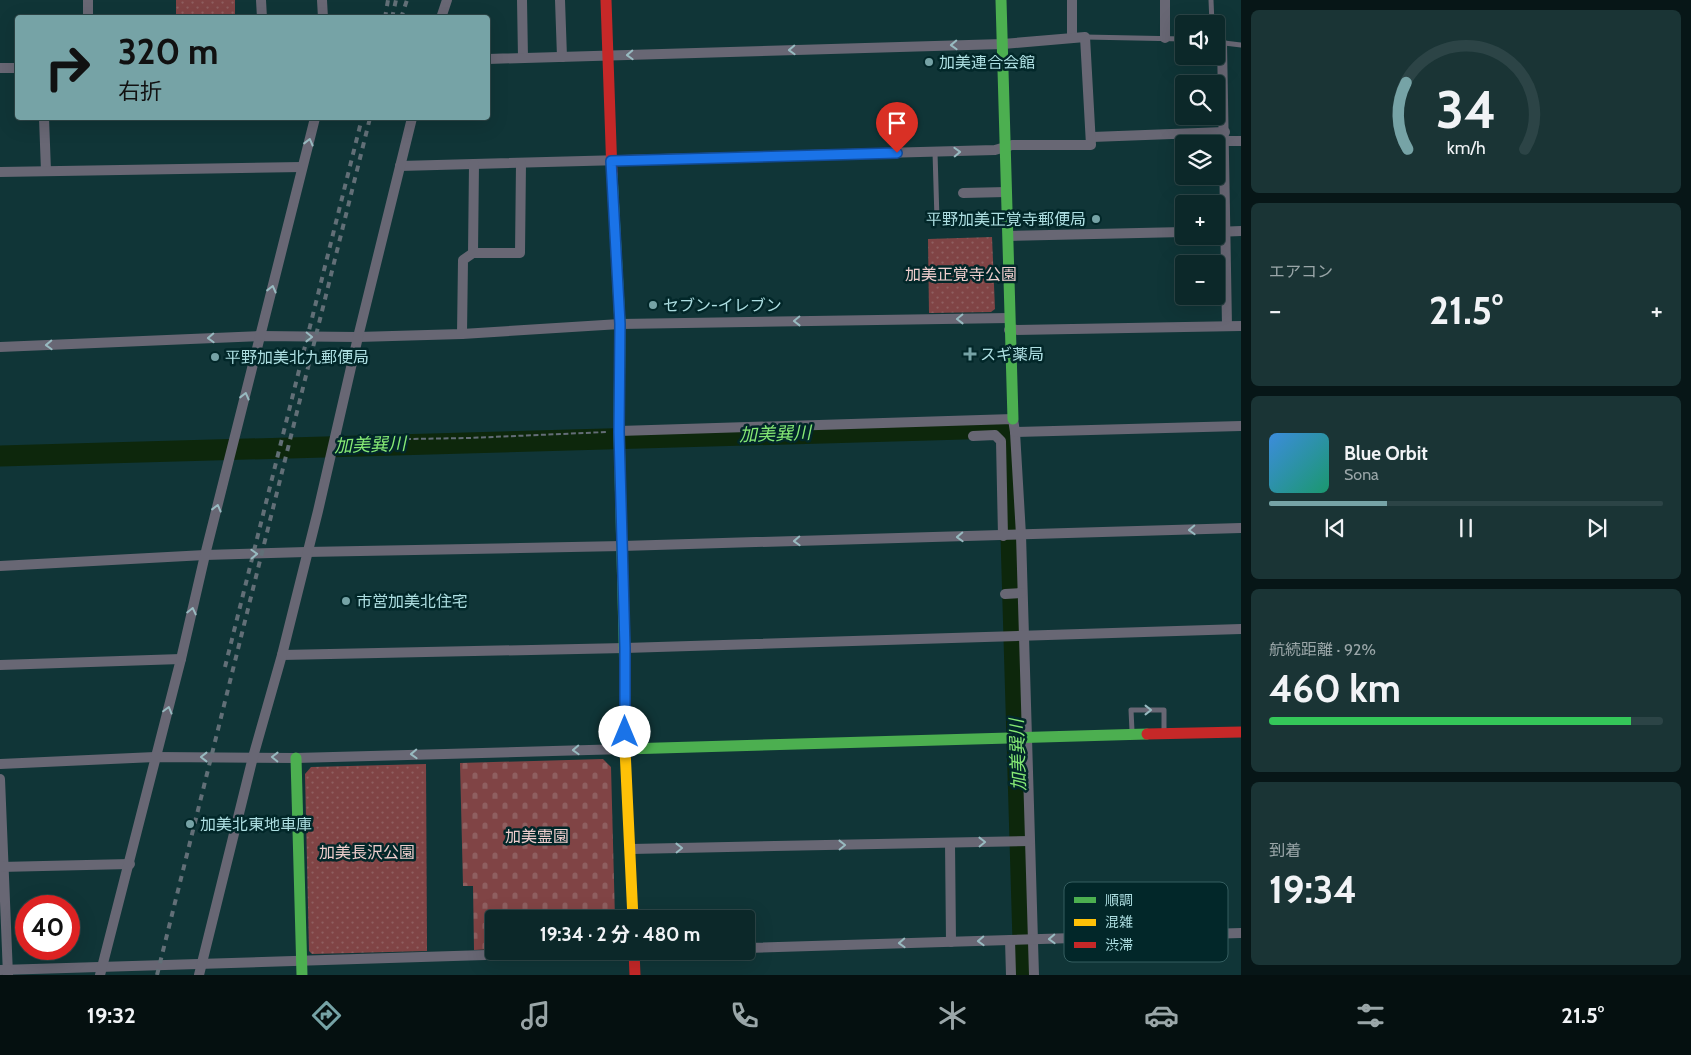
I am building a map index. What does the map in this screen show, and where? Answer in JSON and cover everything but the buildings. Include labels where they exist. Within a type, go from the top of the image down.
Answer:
[{"type":"street","points":[[88,0],[88,15]]},
{"type":"street","points":[[261,0],[262,15]]},
{"type":"street","points":[[322,0],[323,15]]},
{"type":"street","points":[[442,15],[447,0]]},
{"type":"street","points":[[522,0],[523,58]]},
{"type":"street","points":[[560,0],[562,57]]},
{"type":"street","points":[[606,0],[611,161],[620,324],[619,436],[625,648],[625,749],[633,910]]},
{"type":"street","points":[[1002,0],[1009,324],[1015,432],[1009,448],[1011,535]]},
{"type":"street","points":[[1072,0],[1072,38]]},
{"type":"street","points":[[1165,0],[1165,38]]},
{"type":"street","points":[[400,166],[995,150],[1012,145],[1091,146],[1085,37],[1003,44],[490,59]]},
{"type":"street","points":[[1220,65],[1224,135]]},
{"type":"street","points":[[0,68],[15,68]]},
{"type":"street","points":[[44,120],[46,171]]},
{"type":"street","points":[[101,972],[182,658],[205,555],[314,120]]},
{"type":"street","points":[[199,975],[253,757],[282,655],[306,552],[318,511],[358,337],[412,120]]},
{"type":"street","points":[[1092,137],[1175,137]]},
{"type":"street","points":[[1225,137],[1241,141]]},
{"type":"street","points":[[462,334],[463,260],[474,253],[520,253],[520,163]]},
{"type":"street","points":[[474,164],[474,253]]},
{"type":"street","points":[[0,172],[302,167]]},
{"type":"street","points":[[962,193],[1006,192]]},
{"type":"street","points":[[1225,232],[1241,231]]},
{"type":"street","points":[[1008,236],[1175,232]]},
{"type":"street","points":[[1222,245],[1227,326]]},
{"type":"street","points":[[0,347],[260,336],[358,337],[462,334],[620,324],[1241,326]]},
{"type":"street","points":[[619,436],[1013,419]]},
{"type":"street","points":[[1015,432],[1241,426]]},
{"type":"street","points":[[973,436],[995,435],[1009,448],[1013,593],[1017,636],[1020,736],[1030,841],[1034,975]]},
{"type":"street","points":[[0,566],[205,555],[622,546],[1241,528]]},
{"type":"street","points":[[282,655],[625,648],[1241,629]]},
{"type":"street","points":[[0,665],[182,658]]},
{"type":"street","points":[[0,764],[155,758],[296,758],[1020,736],[1241,732]]},
{"type":"street","points":[[296,758],[302,975]]},
{"type":"street","points":[[0,779],[5,972],[101,972],[202,963],[485,955]]},
{"type":"street","points":[[631,849],[1030,841]]},
{"type":"street","points":[[950,843],[951,942]]},
{"type":"street","points":[[2,867],[130,864]]},
{"type":"street","points":[[1228,933],[1241,933]]},
{"type":"street","points":[[755,948],[1064,938]]},
{"type":"street","points":[[1011,975],[1012,940]]},
{"type":"street","points":[[634,960],[635,975]]},
{"type":"lane","points":[[1211,0],[1212,15]]},
{"type":"lane","points":[[1085,37],[1175,39]]},
{"type":"lane","points":[[1225,44],[1241,45]]},
{"type":"lane","points":[[935,152],[937,220]]},
{"type":"lane","points":[[1132,734],[1131,710],[1164,710],[1164,734]]},
{"type":"path","points":[[333,444],[469,438],[619,436]]},
{"type":"green space","points":[[176,0],[235,0],[235,15],[176,15]]},
{"type":"green space","name":"加美正覚寺公園","points":[[992,237],[995,309],[991,312],[929,313],[928,239]]},
{"type":"green space","name":"加美霊園","points":[[603,759],[611,767],[615,910],[485,910],[485,949],[474,950],[473,886],[463,886],[460,763]]},
{"type":"green space","name":"加美長沢公園","points":[[426,764],[427,951],[312,954],[309,951],[305,774],[311,767]]},
{"type":"waterway","name":"加美巽川","points":[[0,456],[999,428],[1008,436],[1024,975]]},
{"type":"railway","points":[[386,15],[388,0]]},
{"type":"railway","points":[[393,15],[396,0]]},
{"type":"railway","points":[[402,15],[407,0]]},
{"type":"railway","points":[[225,667],[362,120]]},
{"type":"railway","points":[[157,975],[370,120]]},
{"type":"traffic: fast","points":[[1001,0],[1013,419]]},
{"type":"traffic: fast","points":[[612,174],[620,324],[619,431],[625,679]]},
{"type":"traffic: fast","points":[[625,749],[1147,734]]},
{"type":"traffic: fast","points":[[296,758],[302,975]]},
{"type":"traffic: slow","points":[[625,679],[625,749],[633,910]]},
{"type":"traffic: jam","points":[[606,0],[612,174]]},
{"type":"traffic: jam","points":[[1147,734],[1241,732]]},
{"type":"traffic: jam","points":[[634,960],[635,975]]},
{"type":"place","name":"加美連合会館","points":[[929,62]]},
{"type":"place","name":"平野加美正覚寺郵便局","points":[[1096,219]]},
{"type":"place","name":"セブン-イレブン","points":[[653,305]]},
{"type":"place","name":"スギ薬局","points":[[970,354]]},
{"type":"place","name":"平野加美北九郵便局","points":[[215,357]]},
{"type":"place","name":"市営加美北住宅","points":[[346,601]]},
{"type":"place","name":"加美北東地車庫","points":[[190,824]]},
{"type":"route","points":[[625,732],[625,648],[619,432],[620,324],[611,161],[897,153]]}]
